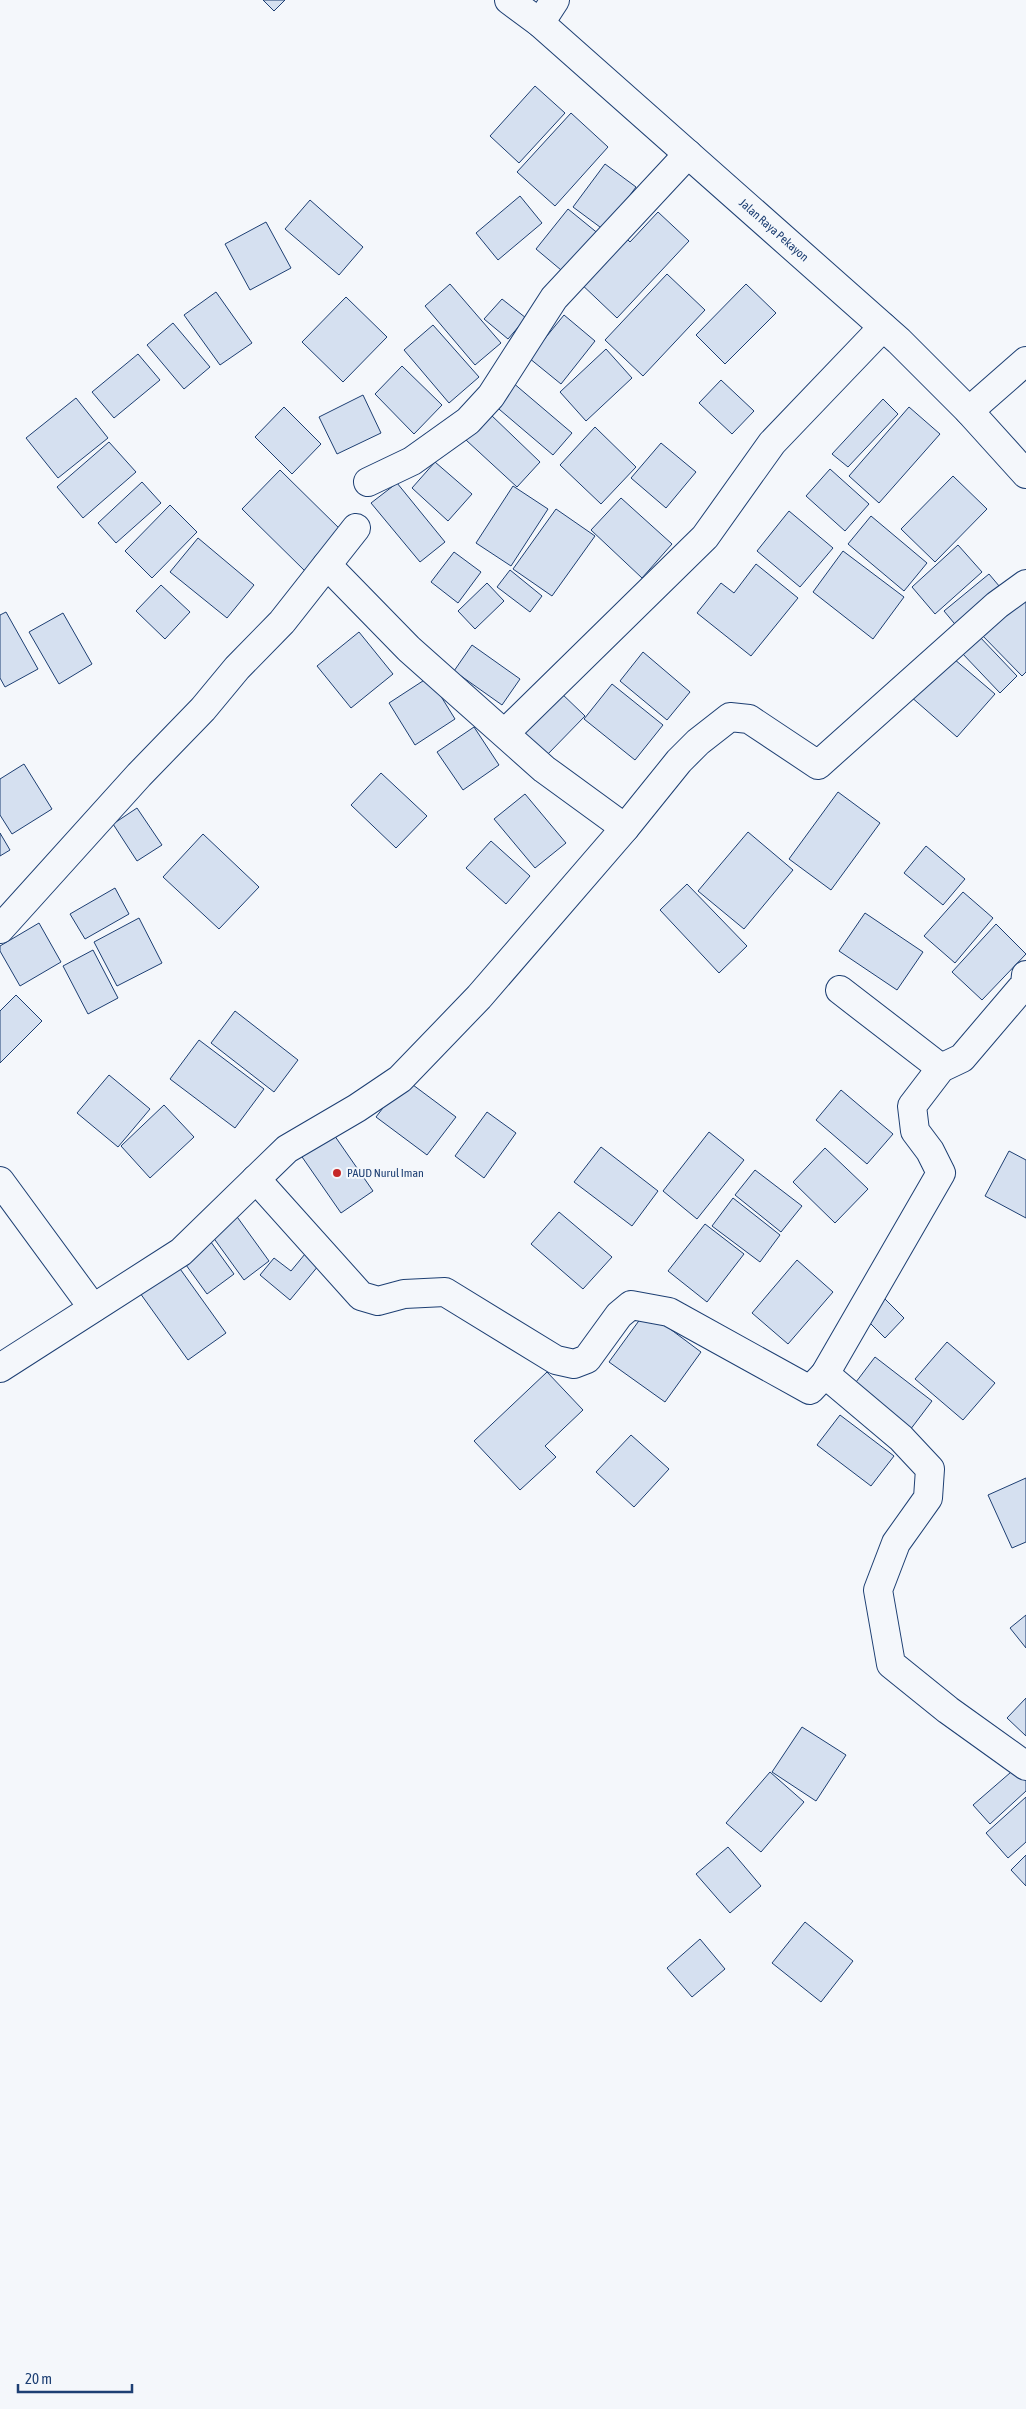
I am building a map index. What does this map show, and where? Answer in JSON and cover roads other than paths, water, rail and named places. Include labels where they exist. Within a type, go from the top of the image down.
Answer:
[{"type":"street","name":"Jalan Raya Pekayon","points":[[509,0],[540,23],[883,327],[969,411],[1026,474]]},
{"type":"street","points":[[540,23],[555,0]]},
{"type":"street","points":[[368,482],[412,461],[468,420],[492,396],[554,298],[688,154]]},
{"type":"street","points":[[505,733],[705,537],[772,443],[883,327]]},
{"type":"street","points":[[969,411],[1026,361]]},
{"type":"street","points":[[0,929],[139,775],[203,709],[237,668],[282,622],[356,528]]},
{"type":"street","points":[[327,566],[409,649],[544,769],[624,828]]},
{"type":"street","points":[[0,1368],[181,1252],[287,1149],[358,1108],[400,1079],[479,997],[679,761],[698,742],[730,717],[749,719],[818,765],[997,606],[1026,584]]},
{"type":"street","points":[[256,1179],[361,1296],[378,1301],[404,1294],[445,1292],[556,1360],[574,1364],[587,1359],[619,1315],[631,1305],[668,1312],[810,1390],[825,1374],[941,1173],[930,1151],[915,1131],[912,1106],[941,1068],[962,1058],[977,1042],[1025,984],[1026,975]]},
{"type":"street","points":[[840,990],[941,1068]]},
{"type":"street","points":[[0,1181],[93,1308]]},
{"type":"street","points":[[825,1374],[900,1438],[930,1469],[928,1498],[896,1543],[878,1590],[891,1664],[948,1710],[1026,1766]]},
{"type":"place","name":"PAUD Nurul Iman","points":[[337,1173]]}]
